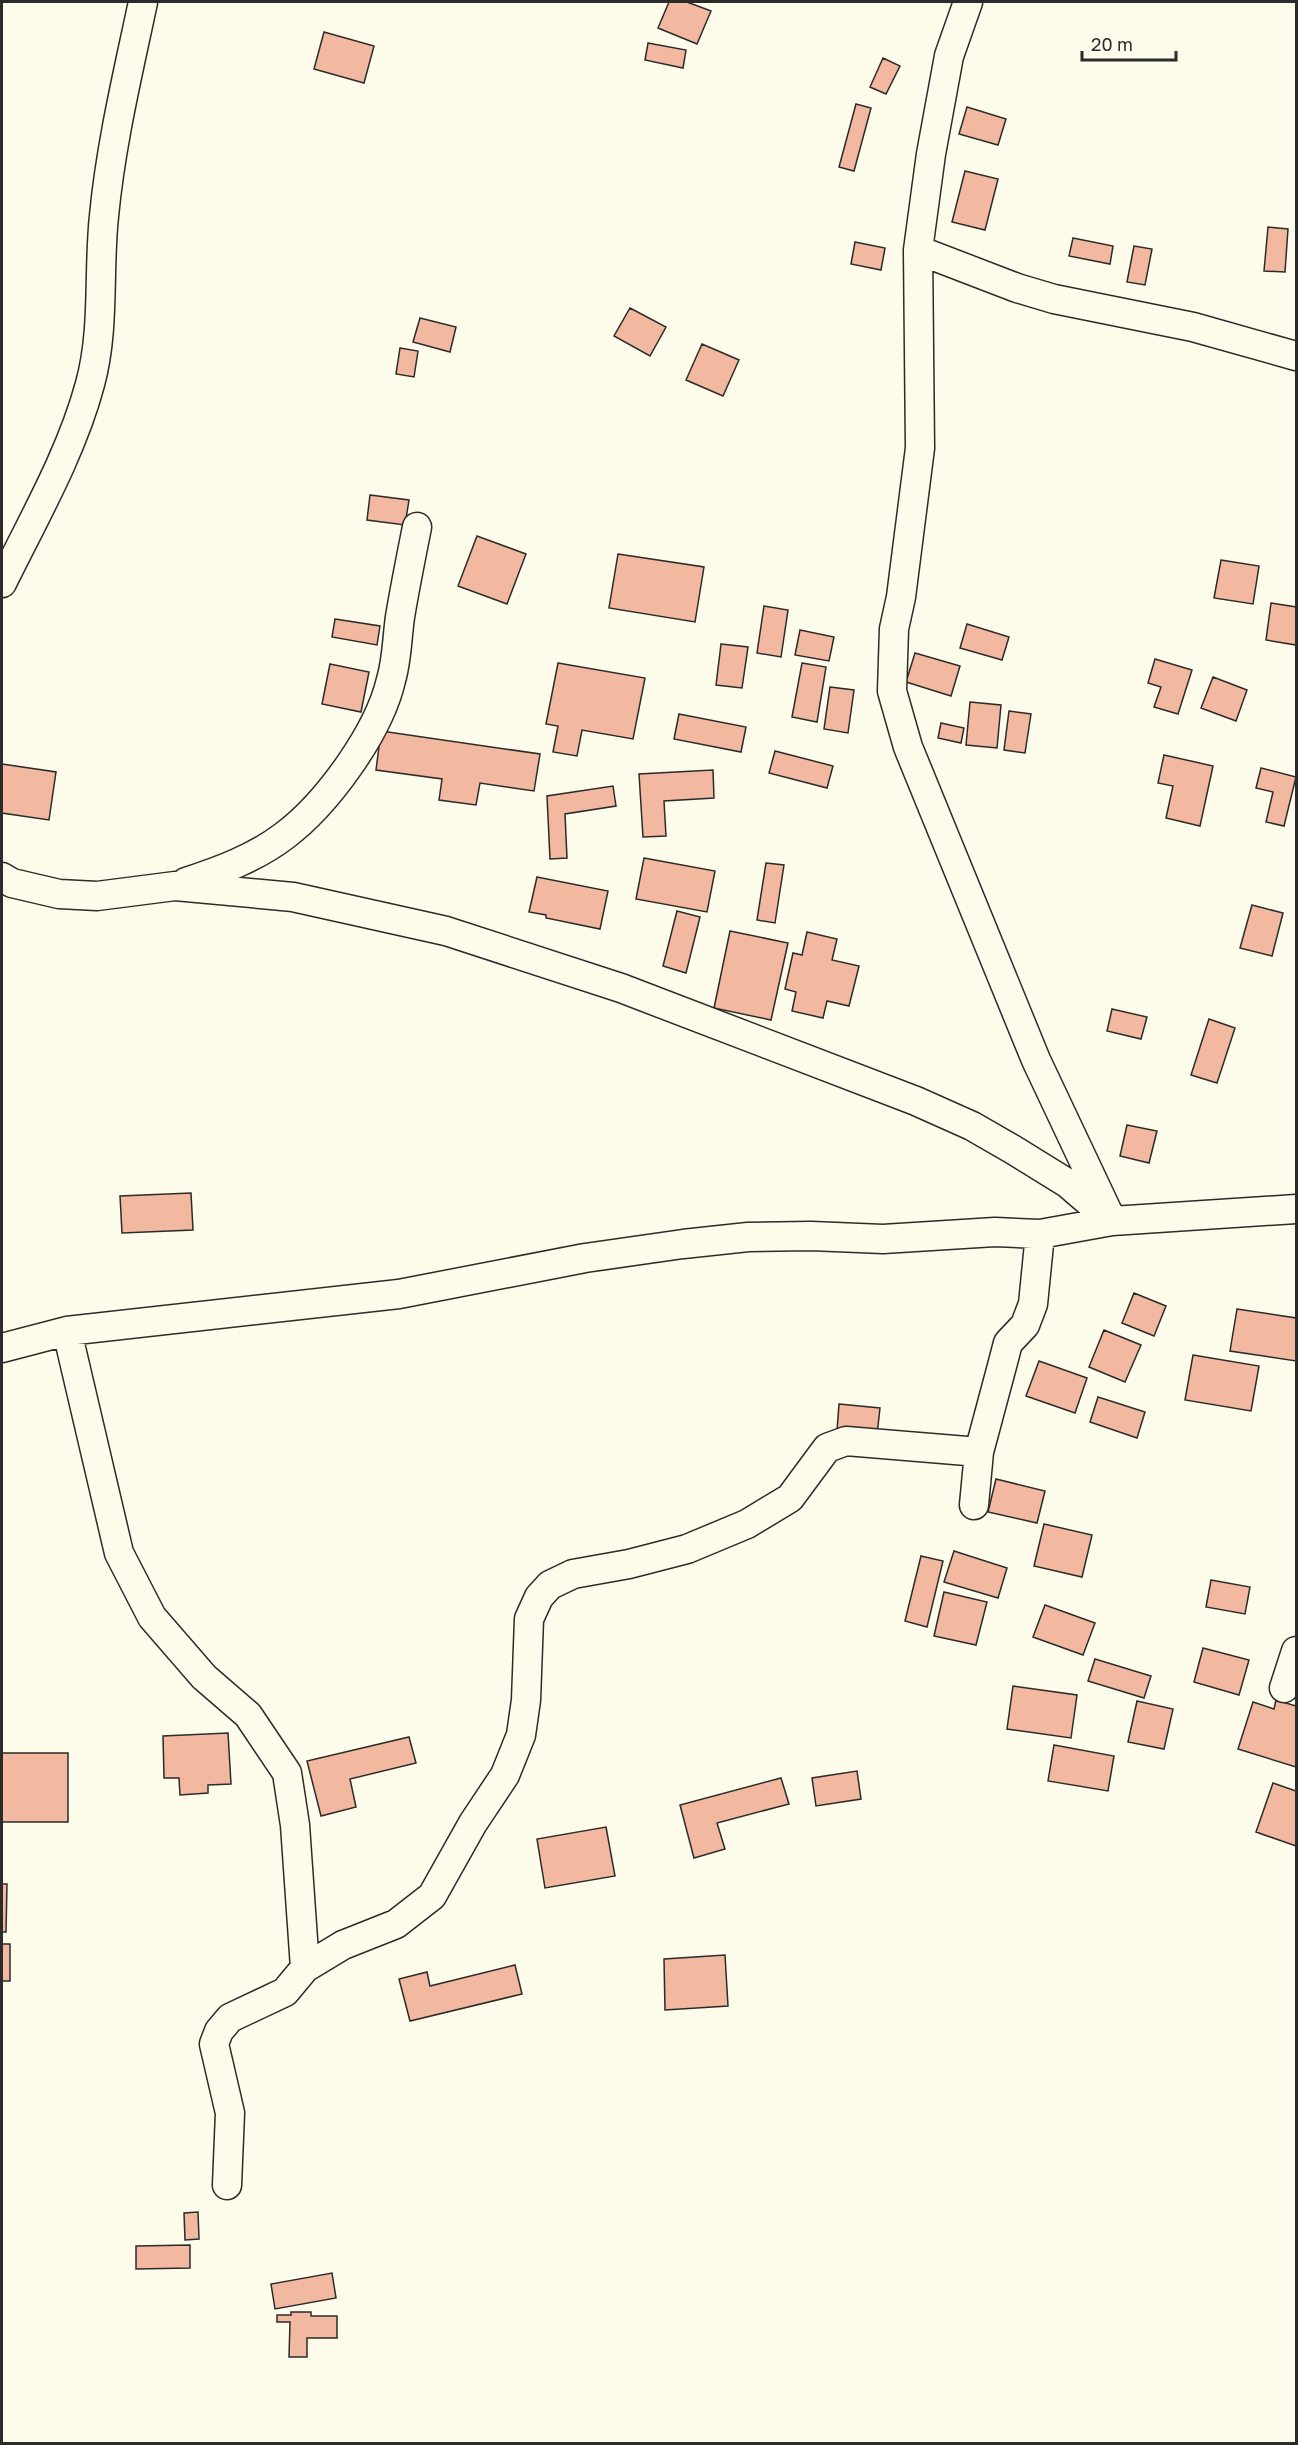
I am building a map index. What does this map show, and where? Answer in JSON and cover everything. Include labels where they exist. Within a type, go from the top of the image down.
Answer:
[{"type":"street","points":[[2,583],[62,458],[91,383],[99,310],[104,214],[118,118],[143,2]]},
{"type":"street","points":[[968,2],[949,56],[931,154],[918,250],[920,448],[901,597],[894,629],[892,691],[908,747],[1036,1060],[1112,1221]]},
{"type":"street","points":[[918,250],[1017,288],[1054,299],[1193,327],[1296,356]]},
{"type":"street","points":[[175,886],[242,861],[285,835],[320,799],[363,744],[379,715],[392,680],[417,527]]},
{"type":"street","points":[[2,877],[12,883],[59,894],[98,896],[175,886],[293,897],[446,931],[621,988],[916,1101],[972,1126],[1067,1184],[1112,1221]]},
{"type":"street","points":[[2,1347],[68,1331],[399,1294],[585,1258],[748,1237],[811,1236],[884,1239],[995,1232],[1040,1234],[1112,1221],[1296,1209]]},
{"type":"street","points":[[974,1505],[979,1452],[1008,1343],[1025,1324],[1033,1304],[1040,1234]]},
{"type":"street","points":[[68,1331],[119,1553],[152,1617],[204,1677],[248,1715],[287,1773],[295,1826],[305,1968]]},
{"type":"street","points":[[227,2185],[230,2113],[214,2044],[219,2031],[230,2018],[285,1992],[305,1968],[344,1945],[396,1924],[432,1896],[473,1823],[505,1775],[520,1735],[526,1700],[529,1619],[539,1597],[550,1585],[573,1574],[629,1564],[687,1549],[747,1524],[790,1498],[827,1448],[846,1441],[979,1452]]},
{"type":"street","points":[[1284,1688],[1296,1651]]},
{"type":"building","points":[[669,2],[687,2],[711,11],[697,44],[658,28]]},
{"type":"building","points":[[324,32],[374,46],[364,83],[314,69]]},
{"type":"building","points":[[648,43],[686,50],[683,68],[645,60]]},
{"type":"building","points":[[883,58],[900,66],[886,94],[870,87]]},
{"type":"building","points":[[856,104],[871,108],[854,171],[839,167]]},
{"type":"building","points":[[967,107],[1006,119],[998,145],[959,134]]},
{"type":"building","points":[[965,171],[998,179],[985,230],[952,222]]},
{"type":"building","points":[[1268,227],[1288,229],[1285,272],[1264,271]]},
{"type":"building","points":[[1073,238],[1113,246],[1110,264],[1069,256]]},
{"type":"building","points":[[855,242],[885,248],[881,270],[851,264]]},
{"type":"building","points":[[1134,246],[1152,249],[1145,285],[1127,282]]},
{"type":"building","points":[[630,308],[666,327],[650,356],[614,336]]},
{"type":"building","points":[[420,318],[456,327],[450,352],[413,342]]},
{"type":"building","points":[[702,344],[739,360],[723,396],[686,380]]},
{"type":"building","points":[[400,348],[418,351],[414,377],[396,374]]},
{"type":"building","points":[[370,495],[409,500],[405,525],[367,520]]},
{"type":"building","points":[[477,536],[526,554],[507,604],[458,586]]},
{"type":"building","points":[[618,554],[704,567],[695,622],[609,608]]},
{"type":"building","points":[[1221,560],[1259,566],[1253,604],[1214,598]]},
{"type":"building","points":[[1271,603],[1296,607],[1296,645],[1266,640]]},
{"type":"building","points":[[764,606],[788,610],[781,657],[757,653]]},
{"type":"building","points":[[335,619],[380,626],[377,645],[332,637]]},
{"type":"building","points":[[967,624],[1009,637],[1002,660],[960,648]]},
{"type":"building","points":[[800,630],[834,637],[829,661],[795,655]]},
{"type":"building","points":[[721,644],[748,647],[742,688],[716,685]]},
{"type":"building","points":[[915,653],[960,666],[951,696],[906,682]]},
{"type":"building","points":[[1155,659],[1192,670],[1178,714],[1154,707],[1161,687],[1148,683]]},
{"type":"building","points":[[558,663],[645,678],[633,739],[582,730],[577,756],[553,752],[558,726],[546,724]]},
{"type":"building","points":[[802,663],[826,667],[817,722],[792,717]]},
{"type":"building","points":[[330,664],[369,672],[361,712],[322,704]]},
{"type":"building","points":[[1213,677],[1247,690],[1236,721],[1201,708]]},
{"type":"building","points":[[830,687],[854,690],[848,733],[824,729]]},
{"type":"building","points":[[970,702],[1001,705],[997,748],[966,745]]},
{"type":"building","points":[[1009,711],[1031,714],[1025,753],[1004,750]]},
{"type":"building","points":[[679,714],[746,727],[741,752],[674,739]]},
{"type":"building","points":[[941,723],[964,728],[961,743],[938,738]]},
{"type":"building","points":[[381,731],[540,754],[534,791],[480,783],[476,805],[439,800],[442,779],[376,770]]},
{"type":"building","points":[[775,751],[833,766],[827,788],[769,773]]},
{"type":"building","points":[[1164,755],[1213,766],[1200,826],[1166,818],[1173,786],[1158,783]]},
{"type":"building","points":[[2,764],[56,772],[49,820],[2,813]]},
{"type":"building","points":[[1261,768],[1296,777],[1284,826],[1266,822],[1273,792],[1256,788]]},
{"type":"building","points":[[713,770],[714,798],[664,801],[666,836],[643,837],[639,774]]},
{"type":"building","points":[[613,786],[616,806],[565,814],[567,858],[550,859],[547,796]]},
{"type":"building","points":[[644,858],[715,871],[707,912],[636,899]]},
{"type":"building","points":[[766,863],[784,865],[775,923],[757,920]]},
{"type":"building","points":[[537,877],[608,891],[600,929],[546,918],[546,915],[529,912]]},
{"type":"building","points":[[1252,905],[1283,913],[1272,956],[1240,948]]},
{"type":"building","points":[[677,911],[700,917],[686,973],[663,966]]},
{"type":"building","points":[[730,931],[788,943],[771,1020],[714,1008]]},
{"type":"building","points":[[807,932],[837,939],[832,960],[859,966],[849,1006],[827,1001],[823,1018],[792,1011],[796,992],[785,989],[793,953],[802,955]]},
{"type":"building","points":[[1112,1009],[1147,1017],[1141,1039],[1107,1031]]},
{"type":"building","points":[[1209,1019],[1235,1028],[1217,1083],[1191,1075]]},
{"type":"building","points":[[1127,1125],[1157,1131],[1149,1163],[1120,1156]]},
{"type":"building","points":[[191,1193],[193,1230],[122,1233],[120,1196]]},
{"type":"building","points":[[1134,1293],[1166,1306],[1154,1336],[1122,1323]]},
{"type":"building","points":[[1237,1309],[1296,1318],[1296,1361],[1230,1351]]},
{"type":"building","points":[[1104,1330],[1141,1345],[1125,1382],[1089,1367]]},
{"type":"building","points":[[1193,1355],[1259,1366],[1251,1411],[1185,1400]]},
{"type":"building","points":[[1039,1361],[1087,1378],[1075,1413],[1026,1396]]},
{"type":"building","points":[[1098,1397],[1145,1412],[1137,1438],[1090,1422]]},
{"type":"building","points":[[839,1404],[880,1408],[877,1435],[837,1431]]},
{"type":"building","points":[[996,1479],[1045,1491],[1037,1523],[988,1512]]},
{"type":"building","points":[[1044,1524],[1092,1535],[1082,1577],[1034,1566]]},
{"type":"building","points":[[954,1551],[1007,1568],[998,1598],[944,1582]]},
{"type":"building","points":[[921,1556],[943,1561],[927,1627],[905,1621]]},
{"type":"building","points":[[1211,1580],[1250,1587],[1245,1614],[1206,1607]]},
{"type":"building","points":[[944,1592],[987,1602],[976,1645],[934,1636]]},
{"type":"building","points":[[1045,1605],[1095,1623],[1083,1655],[1033,1637]]},
{"type":"building","points":[[1203,1648],[1249,1660],[1239,1695],[1194,1682]]},
{"type":"building","points":[[1095,1659],[1151,1676],[1144,1698],[1088,1681]]},
{"type":"building","points":[[1013,1686],[1077,1695],[1071,1738],[1007,1729]]},
{"type":"building","points":[[1276,1700],[1296,1706],[1296,1767],[1238,1749],[1253,1702],[1274,1709]]},
{"type":"building","points":[[1137,1701],[1173,1709],[1164,1749],[1128,1742]]},
{"type":"building","points":[[228,1733],[231,1784],[208,1785],[208,1793],[180,1795],[179,1778],[164,1778],[163,1736]]},
{"type":"building","points":[[409,1737],[416,1763],[350,1779],[356,1807],[321,1816],[307,1761]]},
{"type":"building","points":[[1054,1745],[1114,1756],[1108,1791],[1048,1781]]},
{"type":"building","points":[[2,1753],[68,1753],[68,1822],[2,1822]]},
{"type":"building","points":[[857,1771],[861,1799],[816,1806],[812,1778]]},
{"type":"building","points":[[781,1778],[789,1804],[717,1823],[725,1849],[694,1858],[680,1805]]},
{"type":"building","points":[[1273,1783],[1296,1791],[1296,1846],[1256,1832]]},
{"type":"building","points":[[606,1827],[615,1876],[545,1888],[537,1839]]},
{"type":"building","points":[[2,1884],[7,1884],[6,1932],[2,1932]]},
{"type":"building","points":[[2,1944],[10,1944],[10,1981],[2,1981]]},
{"type":"building","points":[[725,1955],[728,2006],[665,2010],[664,1959]]},
{"type":"building","points":[[515,1965],[522,1994],[410,2021],[399,1979],[427,1972],[430,1986]]},
{"type":"building","points":[[198,2212],[199,2239],[185,2240],[184,2213]]},
{"type":"building","points":[[190,2245],[190,2268],[136,2269],[136,2246]]},
{"type":"building","points":[[332,2273],[336,2298],[275,2309],[271,2284]]},
{"type":"building","points":[[291,2312],[311,2312],[311,2316],[337,2316],[337,2338],[307,2338],[307,2357],[289,2357],[290,2322],[277,2322],[277,2315],[291,2315]]}]
